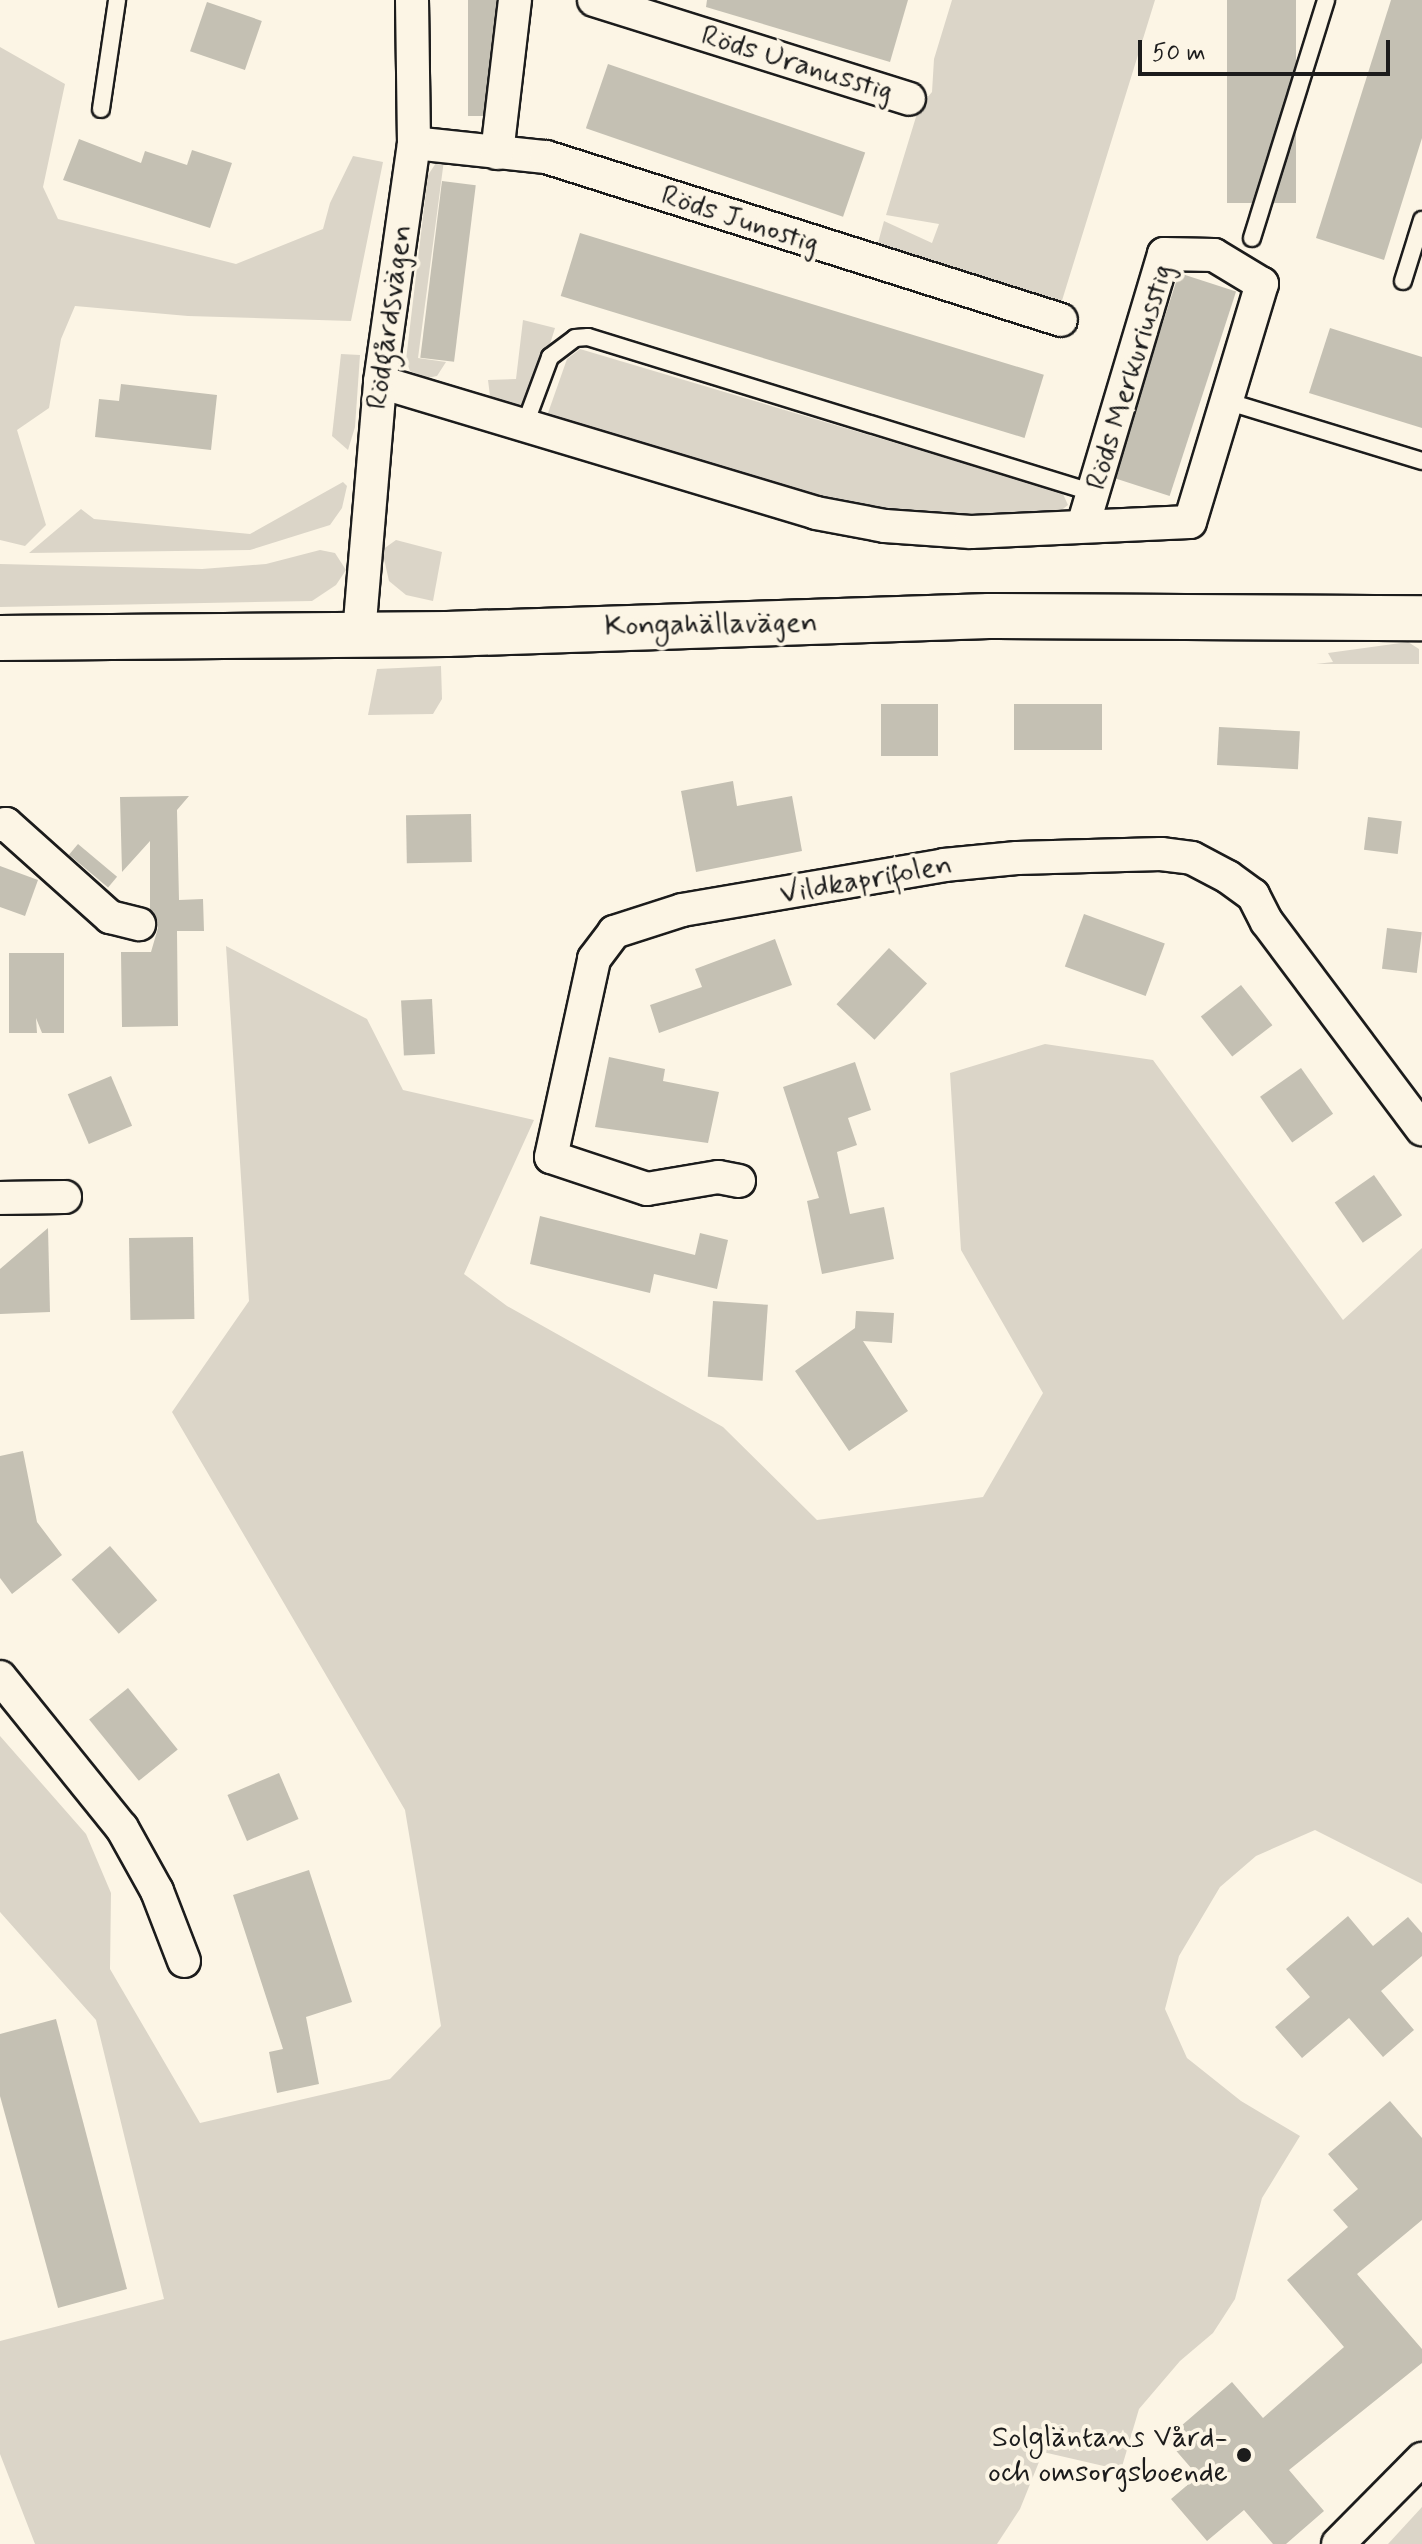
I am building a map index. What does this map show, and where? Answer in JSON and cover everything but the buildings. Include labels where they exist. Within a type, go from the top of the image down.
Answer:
[{"type":"street","name":"Rödgårdsvägen","points":[[359,634],[380,382],[414,143],[412,0]]},
{"type":"street","points":[[497,153],[515,0]]},
{"type":"street","name":"Röds Uranusstig","points":[[594,0],[909,99]]},
{"type":"street","name":"Röds Junostig","points":[[414,143],[546,157],[1061,320]]},
{"type":"street","name":"Röds Merkuriusstig","points":[[380,382],[816,513],[885,526],[971,532],[1084,523],[1190,522],[1229,402],[1262,284],[1214,255],[1164,254],[1084,523]]},
{"type":"street","name":"Kongahällavägen","points":[[0,638],[359,634],[989,616],[1422,618]]},
{"type":"street","points":[[0,825],[6,824],[110,917],[139,924]]},
{"type":"street","name":"Vildkaprifolen","points":[[739,1181],[718,1177],[647,1189],[551,1157],[594,959],[614,932],[682,910],[944,865],[1017,858],[1161,854],[1192,858],[1228,877],[1253,895],[1267,922],[1422,1129]]},
{"type":"street","points":[[0,1198],[65,1197]]},
{"type":"street","points":[[0,1677],[122,1828],[157,1891],[184,1961]]},
{"type":"street","points":[[1338,2544],[1422,2459]]},
{"type":"lane","points":[[101,109],[117,0]]},
{"type":"lane","points":[[1252,238],[1326,0]]},
{"type":"lane","points":[[1403,281],[1422,220]]},
{"type":"lane","points":[[524,427],[550,357],[563,344],[588,337],[1094,493]]},
{"type":"lane","points":[[1229,402],[1422,461]]},
{"type":"shaded area","points":[[952,0],[1155,0],[1060,307],[876,250],[884,221],[932,243],[939,224],[886,215],[919,107],[932,92],[934,59]]},
{"type":"shaded area","points":[[0,47],[65,84],[43,187],[58,219],[236,264],[323,229],[330,203],[353,156],[383,162],[351,321],[188,316],[75,306],[61,339],[49,408],[17,430],[46,525],[25,546],[0,540]]},
{"type":"shaded area","points":[[438,160],[444,160],[418,358],[446,362],[437,376],[427,378],[410,371],[406,360],[428,175]]},
{"type":"shaded area","points":[[523,320],[555,328],[534,396],[523,406],[490,396],[488,380],[516,379]]},
{"type":"shaded area","points":[[580,349],[1050,489],[1063,494],[1068,505],[1059,512],[927,514],[845,505],[551,418],[548,413],[567,359]]},
{"type":"shaded area","points":[[341,354],[360,355],[355,427],[348,450],[332,436]]},
{"type":"shaded area","points":[[343,482],[347,486],[342,508],[330,525],[250,550],[29,553],[81,509],[94,519],[250,534]]},
{"type":"shaded area","points":[[396,540],[442,552],[433,601],[406,595],[389,581],[382,550]]},
{"type":"shaded area","points":[[320,550],[335,553],[346,570],[336,585],[312,601],[0,607],[0,564],[202,569],[266,564]]},
{"type":"shaded area","points":[[1408,642],[1419,649],[1419,664],[1316,664],[1333,662],[1328,653]]},
{"type":"shaded area","points":[[441,666],[442,699],[433,714],[368,715],[377,669]]},
{"type":"shaded area","points":[[226,946],[367,1019],[403,1090],[534,1120],[464,1274],[507,1306],[723,1427],[817,1520],[983,1497],[1043,1393],[961,1250],[950,1073],[1045,1044],[1153,1060],[1343,1320],[1422,1248],[1422,1884],[1315,1830],[1256,1856],[1220,1887],[1179,1956],[1165,2009],[1187,2058],[1241,2101],[1300,2136],[1262,2198],[1235,2299],[1213,2333],[1180,2361],[1139,2409],[1121,2470],[1043,2452],[1020,2509],[997,2544],[35,2544],[0,2454],[0,2341],[164,2299],[96,2020],[0,1912],[0,1736],[86,1834],[111,1893],[110,1969],[200,2123],[390,2079],[441,2026],[405,1810],[172,1412],[249,1301]]},
{"type":"shaded area","points":[[1422,2507],[1422,2544],[1388,2544]]},
{"type":"place","name":"Solgläntans Vård- och omsorgsboende","points":[[1244,2455]]}]
